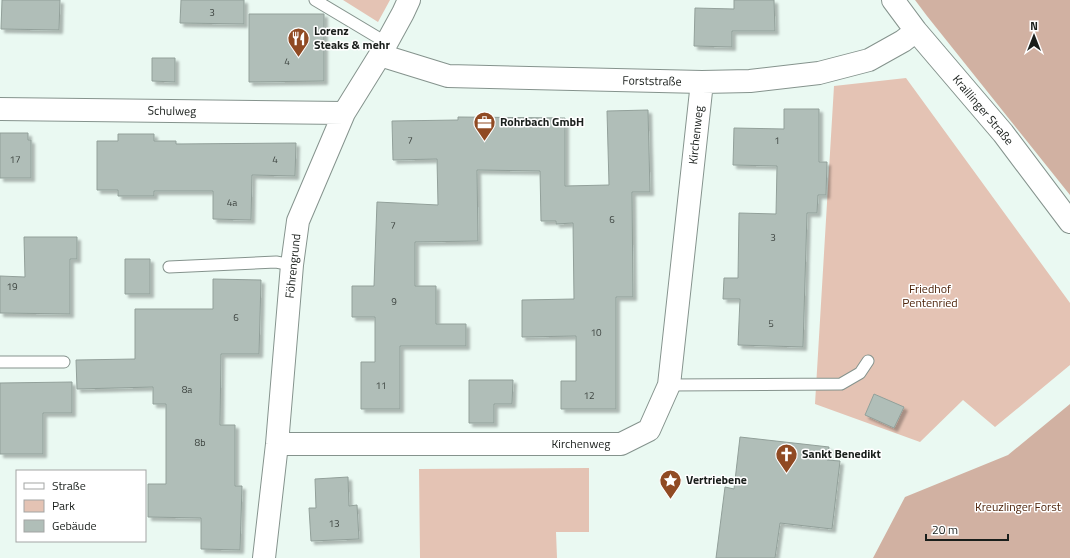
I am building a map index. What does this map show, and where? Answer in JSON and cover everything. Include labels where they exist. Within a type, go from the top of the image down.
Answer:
[{"type":"street","name":"Föhrengrund","points":[[264,558],[277,444],[292,265],[298,221],[344,113],[384,49],[409,0]]},
{"type":"street","name":"Kraillinger Straße","points":[[893,0],[916,31],[1003,133],[1070,222]]},
{"type":"street","name":"Forststraße","points":[[384,49],[448,76],[702,82],[750,81],[819,73],[869,60],[903,41],[916,31]]},
{"type":"street","name":"Kirchenweg","points":[[277,444],[621,444],[649,430],[669,385],[702,82]]},
{"type":"street","name":"Schulweg","points":[[0,109],[344,113]]},
{"type":"lane","points":[[315,0],[384,49]]},
{"type":"lane","points":[[169,267],[276,262],[292,265]]},
{"type":"lane","points":[[669,385],[841,384],[860,373],[868,361]]},
{"type":"lane","points":[[0,362],[64,362]]},
{"type":"green space","points":[[343,0],[390,0],[378,22]]},
{"type":"green space","points":[[915,0],[1070,0],[1070,195],[927,16]]},
{"type":"green space","name":"Friedhof Pentenried","points":[[906,78],[1070,303],[1070,365],[995,427],[963,400],[920,442],[815,404],[834,86]]},
{"type":"green space","name":"Kreuzlinger Forst","points":[[1070,404],[1070,558],[873,558],[905,497],[1008,455]]},
{"type":"green space","points":[[589,468],[589,532],[556,532],[557,558],[420,558],[419,469]]},
{"type":"building","points":[[2,0],[60,0],[59,30],[1,29]]},
{"type":"building","points":[[181,0],[244,0],[244,24],[180,23]]},
{"type":"building","points":[[734,0],[774,0],[775,31],[732,31],[732,47],[694,46],[695,8],[734,9]]},
{"type":"building","points":[[249,14],[324,14],[324,81],[249,82]]},
{"type":"building","points":[[152,58],[175,58],[175,82],[152,81]]},
{"type":"building","points":[[784,109],[819,109],[819,162],[827,162],[826,195],[818,195],[817,213],[807,213],[803,347],[738,345],[740,299],[723,299],[724,278],[738,278],[739,213],[776,214],[777,166],[733,165],[734,128],[784,129]]},
{"type":"building","points":[[648,110],[650,192],[632,192],[633,297],[616,297],[616,409],[561,409],[561,381],[576,381],[576,336],[522,337],[522,300],[574,299],[573,223],[556,224],[556,221],[541,221],[540,171],[477,170],[478,241],[415,242],[415,286],[436,286],[436,324],[466,324],[466,346],[400,346],[400,409],[361,409],[361,362],[375,362],[375,317],[352,317],[352,286],[374,286],[377,202],[438,205],[437,159],[393,160],[392,121],[458,120],[458,117],[565,118],[565,186],[609,185],[607,111]]},
{"type":"building","points":[[0,133],[28,133],[28,140],[31,140],[31,178],[0,178]]},
{"type":"building","points":[[118,134],[154,134],[154,141],[176,141],[176,144],[296,143],[295,176],[252,175],[251,220],[213,219],[213,191],[154,191],[154,196],[118,196],[118,190],[97,190],[97,141],[118,141]]},
{"type":"building","points":[[24,237],[77,237],[77,259],[70,259],[70,314],[0,313],[0,276],[25,277]]},
{"type":"building","points":[[125,259],[150,259],[150,294],[125,294]]},
{"type":"building","points":[[213,279],[261,280],[259,354],[221,354],[220,425],[235,425],[235,486],[242,486],[240,550],[201,549],[201,518],[148,517],[148,484],[166,484],[166,404],[153,404],[153,387],[77,389],[76,360],[135,359],[135,309],[213,309]]},
{"type":"building","points":[[469,380],[513,380],[512,404],[494,404],[494,423],[469,423]]},
{"type":"building","points":[[72,382],[72,413],[43,413],[43,454],[0,454],[0,383]]},
{"type":"building","points":[[874,394],[904,407],[894,428],[865,415]]},
{"type":"building","name":"Sankt Benedikt","points":[[740,437],[829,447],[827,460],[840,461],[832,529],[780,523],[775,558],[716,558],[725,487],[734,489]]},
{"type":"building","points":[[348,477],[349,506],[357,505],[359,539],[311,541],[309,508],[316,508],[315,479]]},
{"type":"place","name":"Lorenz Steaks & mehr","points":[[298,58]]},
{"type":"place","name":"Rohrbach GmbH","points":[[485,142]]},
{"type":"place","name":"Sankt Benedikt","points":[[787,474]]},
{"type":"place","name":"Vertriebene","points":[[670,500]]}]
